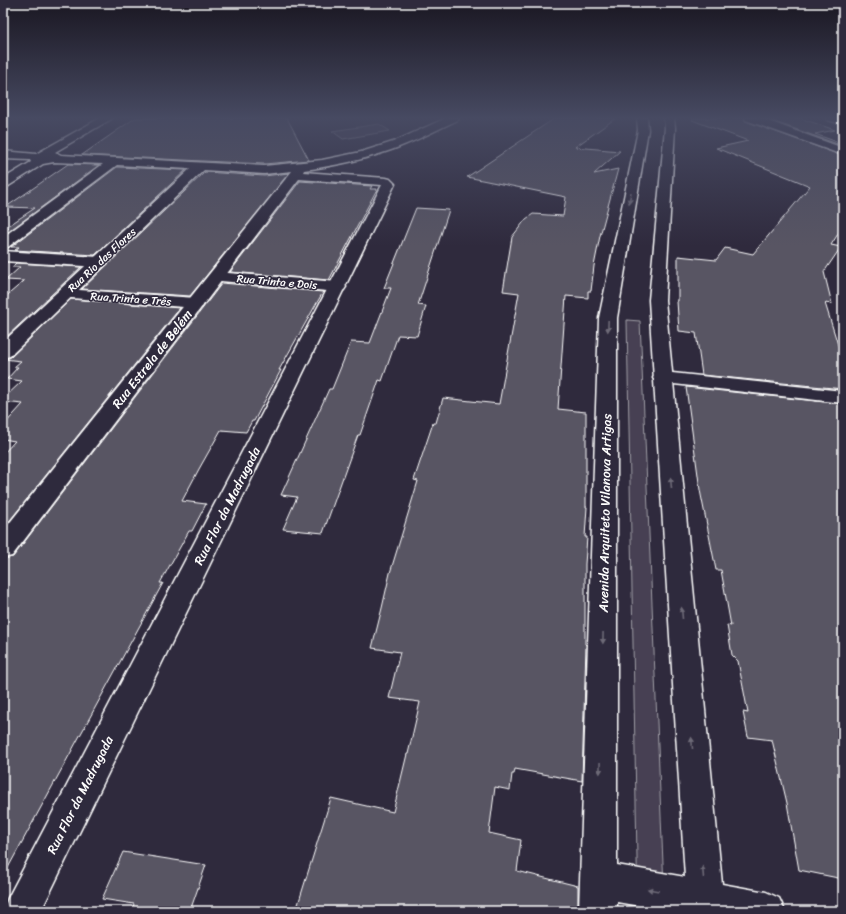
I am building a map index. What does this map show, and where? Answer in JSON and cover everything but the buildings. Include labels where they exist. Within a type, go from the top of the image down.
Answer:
[{"type":"street","points":[[3,184],[42,161]]},
{"type":"street","points":[[91,161],[298,171],[340,161]]},
{"type":"street","points":[[352,178],[354,161]]},
{"type":"street","name":"Avenida Arquiteto Vilanova Artigas","points":[[598,896],[608,318],[637,161]]},
{"type":"street","points":[[668,161],[657,300],[705,905]]},
{"type":"street","points":[[3,244],[114,162]]},
{"type":"street","name":"Rua Rio das Flores","points":[[3,352],[200,167]]},
{"type":"street","name":"Rua Flor da Madrugada","points":[[21,911],[389,184],[386,182],[298,171]]},
{"type":"street","name":"Rua Estrela de Belém","points":[[3,549],[298,171]]},
{"type":"street","points":[[3,256],[99,262]]},
{"type":"street","name":"Rua Trinta e Dois","points":[[216,277],[338,287]]},
{"type":"street","name":"Rua Trinta e Três","points":[[66,294],[196,303]]},
{"type":"street","points":[[663,378],[843,397]]},
{"type":"street","points":[[598,896],[766,911]]},
{"type":"shaded area","points":[[627,320],[640,321],[665,911],[638,911]]}]
